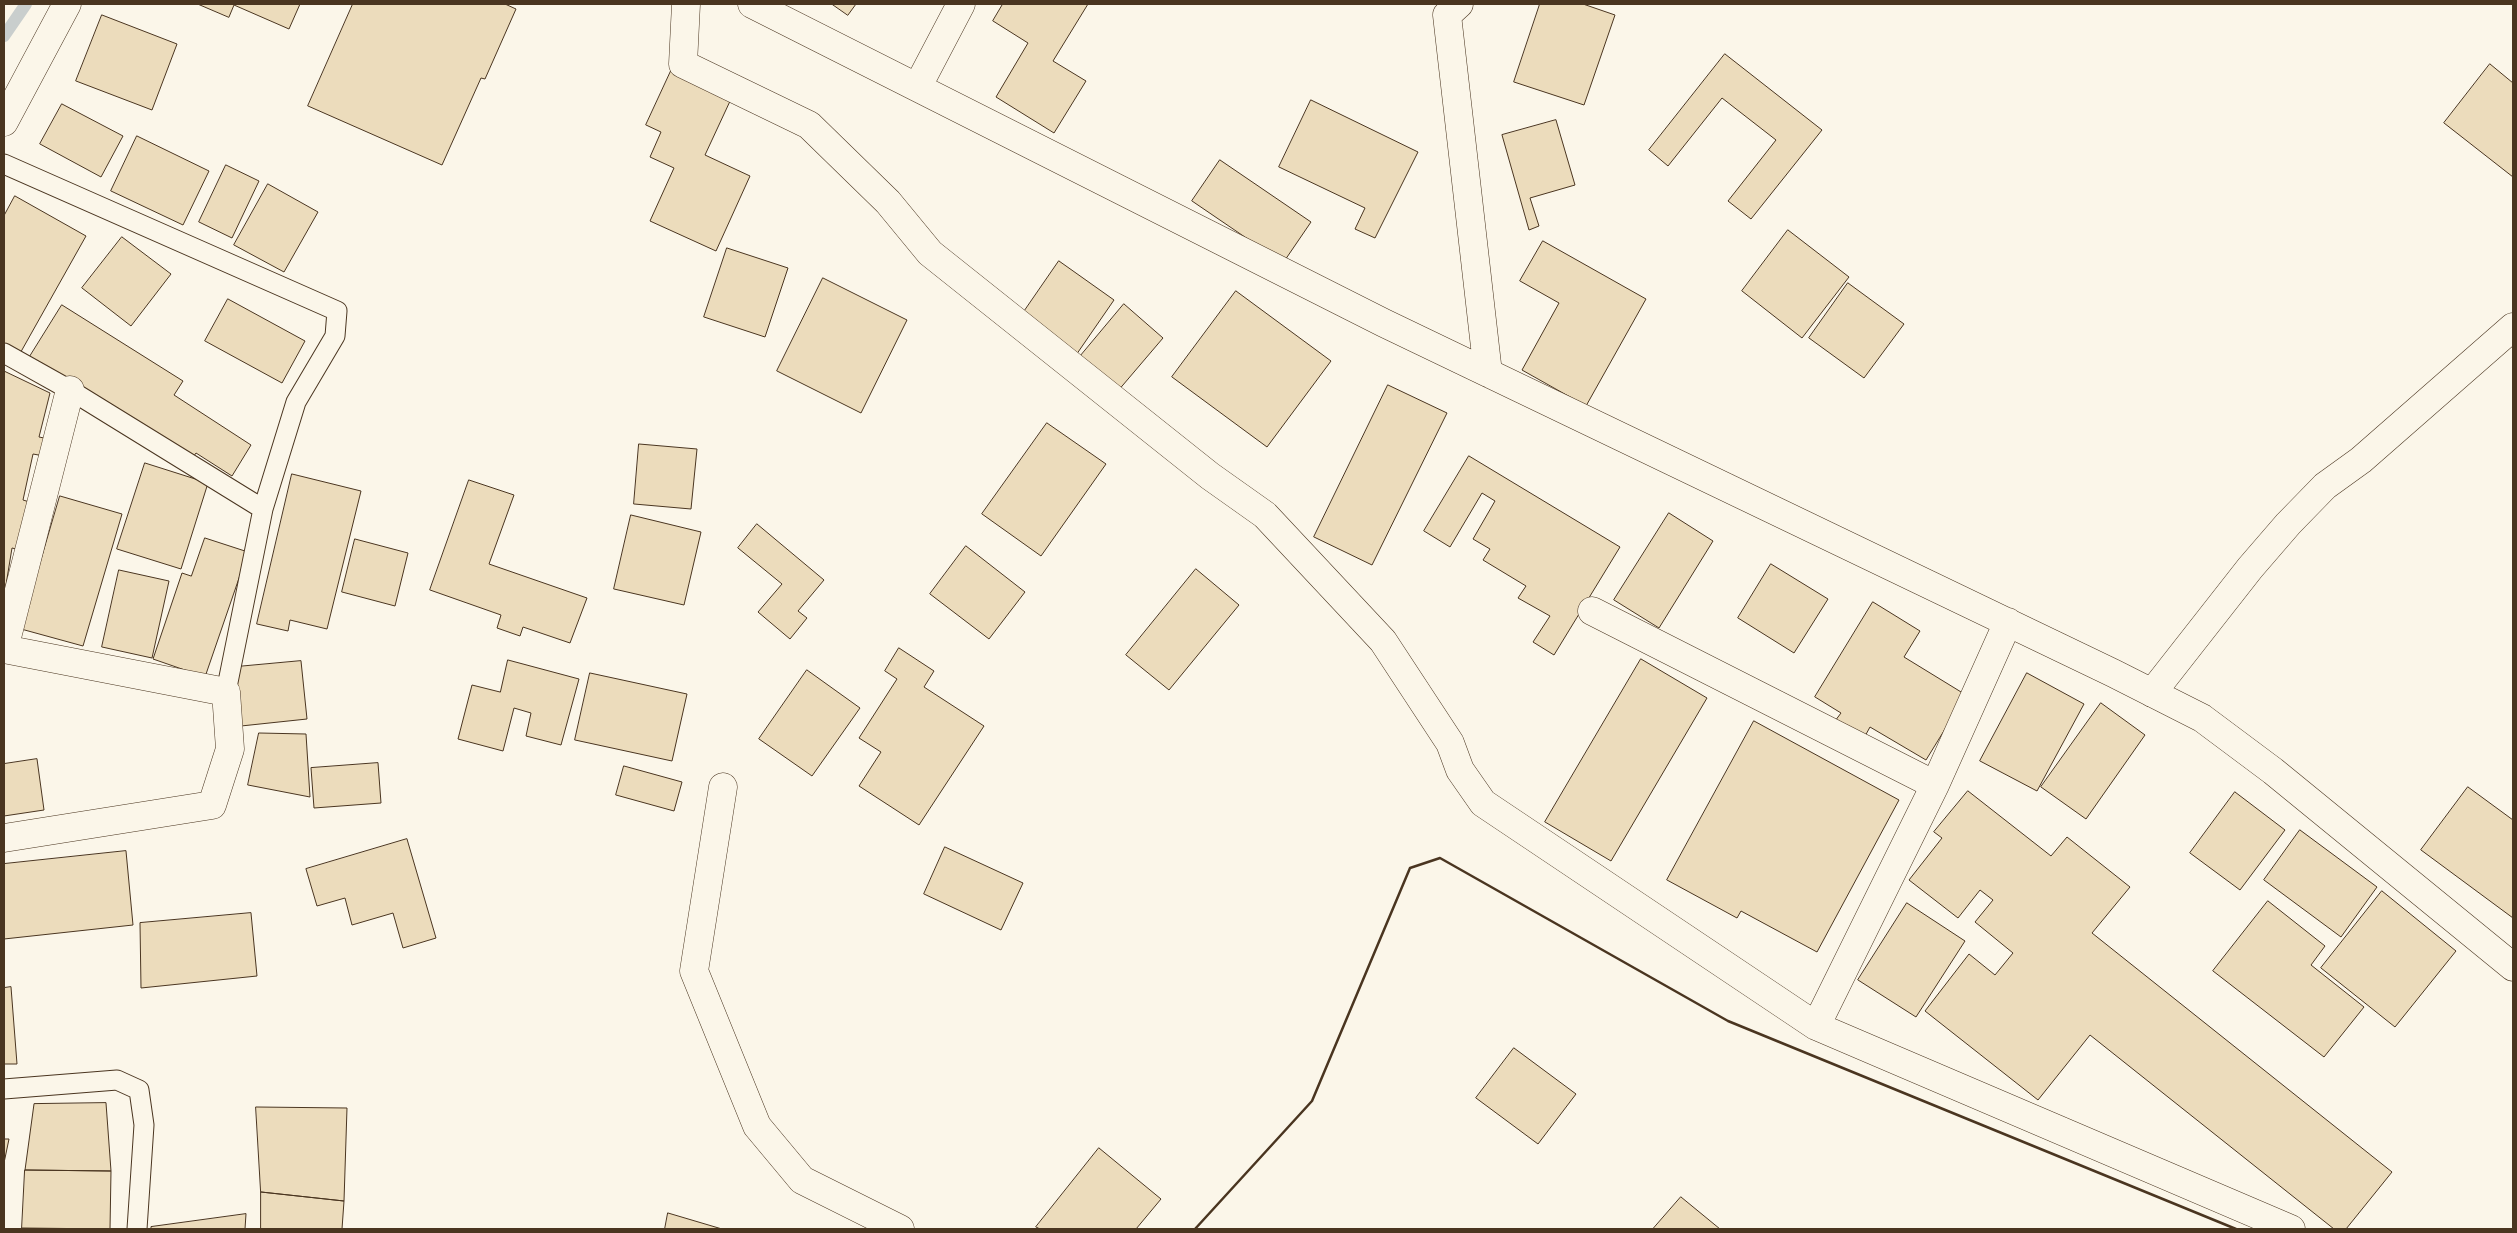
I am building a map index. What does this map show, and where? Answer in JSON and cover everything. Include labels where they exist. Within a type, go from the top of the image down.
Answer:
[{"type":"street","points":[[4,122],[67,4]]},
{"type":"street","points":[[686,4],[684,64],[809,125],[888,202],[930,253],[1210,476],[1266,515],[1382,641],[1450,743],[1460,770],[1483,803],[1816,1026],[2291,1229]]},
{"type":"street","points":[[752,4],[918,86],[1384,323],[2008,622],[2202,718],[2273,771],[2513,967]]},
{"type":"street","points":[[918,86],[961,4]]},
{"type":"street","points":[[1459,4],[1447,15],[1488,373]]},
{"type":"street","points":[[2152,693],[2250,568],[2325,486],[2361,460],[2513,327]]},
{"type":"street","points":[[4,838],[212,805],[230,749],[226,692],[4,649],[70,390]]},
{"type":"street","points":[[1592,611],[1935,784]]},
{"type":"street","points":[[1816,1026],[1935,784],[2008,622]]},
{"type":"street","points":[[723,787],[694,970],[757,1126],[802,1180],[900,1229]]},
{"type":"lane","points":[[4,164],[337,310],[335,336],[296,402],[263,509],[226,692]]},
{"type":"lane","points":[[4,353],[70,390],[263,509]]},
{"type":"lane","points":[[4,1089],[117,1080],[139,1090],[144,1126],[137,1229]]},
{"type":"building","points":[[198,4],[300,4],[289,29],[234,5],[229,17]]},
{"type":"building","points":[[353,4],[505,4],[516,9],[485,79],[481,78],[442,165],[308,106]]},
{"type":"building","points":[[832,4],[856,4],[848,15]]},
{"type":"building","points":[[1003,4],[1088,4],[1053,61],[1086,81],[1054,133],[996,97],[1028,43],[993,21]]},
{"type":"building","points":[[1540,4],[1583,4],[1615,15],[1584,105],[1514,82]]},
{"type":"building","points":[[102,15],[177,44],[152,110],[76,81]]},
{"type":"building","points":[[1725,54],[1822,130],[1751,219],[1728,201],[1776,140],[1722,98],[1668,166],[1649,150]]},
{"type":"building","points":[[2490,64],[2513,83],[2513,177],[2444,123]]},
{"type":"building","points":[[671,71],[731,99],[705,155],[750,176],[716,251],[650,221],[674,168],[650,157],[661,132],[646,125]]},
{"type":"building","points":[[1311,100],[1418,152],[1375,238],[1355,229],[1365,208],[1279,167]]},
{"type":"building","points":[[62,104],[123,136],[101,177],[40,144]]},
{"type":"building","points":[[1556,120],[1575,185],[1530,198],[1539,226],[1529,230],[1502,135]]},
{"type":"building","points":[[137,136],[209,171],[183,225],[111,191]]},
{"type":"building","points":[[1220,160],[1311,222],[1283,263],[1192,201]]},
{"type":"building","points":[[226,165],[259,181],[232,238],[199,222]]},
{"type":"building","points":[[268,184],[318,212],[284,272],[234,245]]},
{"type":"building","points":[[15,196],[86,236],[18,357],[4,349],[4,216]]},
{"type":"building","points":[[1788,230],[1849,277],[1802,338],[1742,291]]},
{"type":"building","points":[[122,237],[171,274],[131,326],[82,288]]},
{"type":"building","points":[[1543,241],[1646,299],[1586,406],[1522,370],[1559,303],[1520,281]]},
{"type":"building","points":[[727,248],[788,268],[765,337],[704,317]]},
{"type":"building","points":[[1059,261],[1114,300],[1074,358],[1019,319]]},
{"type":"building","points":[[823,278],[907,320],[861,413],[777,371]]},
{"type":"building","points":[[1848,283],[1904,324],[1864,378],[1809,338]]},
{"type":"building","points":[[1236,291],[1331,361],[1267,447],[1172,377]]},
{"type":"building","points":[[228,299],[305,341],[282,383],[205,341]]},
{"type":"building","points":[[1124,304],[1163,338],[1117,392],[1078,359]]},
{"type":"building","points":[[62,305],[183,381],[174,395],[251,445],[232,476],[196,453],[191,460],[29,358]]},
{"type":"building","points":[[4,371],[50,393],[39,437],[49,439],[44,456],[33,454],[23,500],[33,503],[24,551],[12,548],[4,597]]},
{"type":"building","points":[[1388,385],[1447,413],[1372,565],[1314,537]]},
{"type":"building","points":[[1047,423],[1106,464],[1041,556],[982,514]]},
{"type":"building","points":[[639,444],[697,449],[691,509],[634,504]]},
{"type":"building","points":[[1469,456],[1620,547],[1554,655],[1533,642],[1550,616],[1518,598],[1526,586],[1483,560],[1490,549],[1473,539],[1495,501],[1482,493],[1450,547],[1424,531]]},
{"type":"building","points":[[145,463],[208,483],[181,569],[117,549]]},
{"type":"building","points":[[292,474],[361,491],[327,629],[290,620],[288,631],[257,624]]},
{"type":"building","points":[[469,480],[514,495],[489,564],[587,598],[570,643],[523,627],[520,636],[497,628],[501,615],[430,590]]},
{"type":"building","points":[[60,496],[122,514],[83,646],[21,629]]},
{"type":"building","points":[[1669,513],[1713,541],[1659,628],[1614,600]]},
{"type":"building","points":[[631,515],[701,532],[684,605],[614,589]]},
{"type":"building","points":[[757,524],[824,580],[798,611],[807,618],[790,639],[758,612],[782,584],[738,548]]},
{"type":"building","points":[[205,538],[248,552],[205,677],[153,659],[182,573],[191,576]]},
{"type":"building","points":[[355,539],[408,553],[395,606],[342,592]]},
{"type":"building","points":[[966,546],[1025,592],[989,639],[930,594]]},
{"type":"building","points":[[1771,564],[1828,599],[1794,653],[1738,618]]},
{"type":"building","points":[[1196,569],[1239,605],[1169,690],[1126,655]]},
{"type":"building","points":[[119,570],[169,581],[152,658],[102,647]]},
{"type":"building","points":[[1873,602],[1920,631],[1904,657],[1966,695],[1926,760],[1870,727],[1864,738],[1835,721],[1841,713],[1815,697]]},
{"type":"building","points":[[899,648],[934,671],[924,687],[984,726],[919,825],[859,786],[881,752],[859,738],[897,679],[885,671]]},
{"type":"building","points":[[1641,659],[1707,698],[1611,861],[1545,822]]},
{"type":"building","points":[[508,660],[579,679],[561,745],[526,736],[531,713],[514,708],[503,751],[458,739],[472,685],[500,692]]},
{"type":"building","points":[[301,661],[307,719],[241,726],[236,667]]},
{"type":"building","points":[[807,670],[860,708],[812,776],[759,739]]},
{"type":"building","points":[[590,673],[687,694],[672,761],[575,740]]},
{"type":"building","points":[[2027,673],[2084,704],[2037,791],[1980,761]]},
{"type":"building","points":[[2101,703],[2145,735],[2086,819],[2041,787]]},
{"type":"building","points":[[1754,721],[1899,800],[1817,952],[1741,911],[1737,918],[1667,880]]},
{"type":"building","points":[[259,733],[306,734],[310,797],[248,785]]},
{"type":"building","points":[[37,759],[44,810],[4,816],[4,764]]},
{"type":"building","points":[[378,763],[381,803],[314,808],[311,768]]},
{"type":"building","points":[[624,766],[682,782],[674,811],[616,795]]},
{"type":"building","points":[[2468,787],[2513,820],[2513,918],[2421,850]]},
{"type":"building","points":[[1968,791],[2051,856],[2067,837],[2130,887],[2092,933],[2392,1172],[2346,1229],[2334,1229],[2090,1035],[2038,1100],[1925,1011],[1969,954],[1995,975],[2013,953],[1975,922],[1993,900],[1980,890],[1958,918],[1909,880],[1942,838],[1934,832]]},
{"type":"building","points":[[2235,792],[2285,830],[2240,890],[2190,853]]},
{"type":"building","points":[[2300,830],[2377,887],[2341,937],[2264,880]]},
{"type":"building","points":[[407,839],[436,938],[403,948],[393,913],[352,925],[345,898],[317,906],[306,869]]},
{"type":"building","points":[[945,847],[1023,883],[1001,930],[924,894]]},
{"type":"building","points":[[126,851],[133,925],[4,939],[4,864]]},
{"type":"building","points":[[2382,891],[2456,951],[2395,1027],[2321,968]]},
{"type":"building","points":[[2268,901],[2325,946],[2311,965],[2364,1007],[2324,1057],[2213,971]]},
{"type":"building","points":[[1907,903],[1965,941],[1916,1017],[1858,980]]},
{"type":"building","points":[[251,913],[257,976],[141,988],[140,923]]},
{"type":"building","points":[[11,987],[17,1064],[4,1064],[4,988]]},
{"type":"building","points":[[1514,1048],[1576,1094],[1538,1144],[1476,1098]]},
{"type":"building","points":[[106,1103],[111,1171],[25,1170],[34,1104]]},
{"type":"building","points":[[256,1107],[347,1108],[344,1201],[261,1192]]},
{"type":"building","points":[[4,1139],[9,1139],[4,1163]]},
{"type":"building","points":[[1099,1148],[1161,1199],[1136,1229],[1040,1229],[1036,1227]]},
{"type":"building","points":[[25,1170],[111,1171],[110,1229],[22,1228]]},
{"type":"building","points":[[261,1192],[344,1201],[342,1229],[261,1229]]},
{"type":"building","points":[[1681,1197],[1720,1229],[1653,1229]]},
{"type":"building","points":[[668,1213],[722,1229],[665,1229]]},
{"type":"building","points":[[246,1214],[245,1229],[151,1229],[151,1227]]},
{"type":"waterway","points":[[4,36],[26,4]]},
{"type":"wall","points":[[1195,1229],[1312,1101],[1410,868],[1440,858],[1728,1021],[2236,1229]]}]
